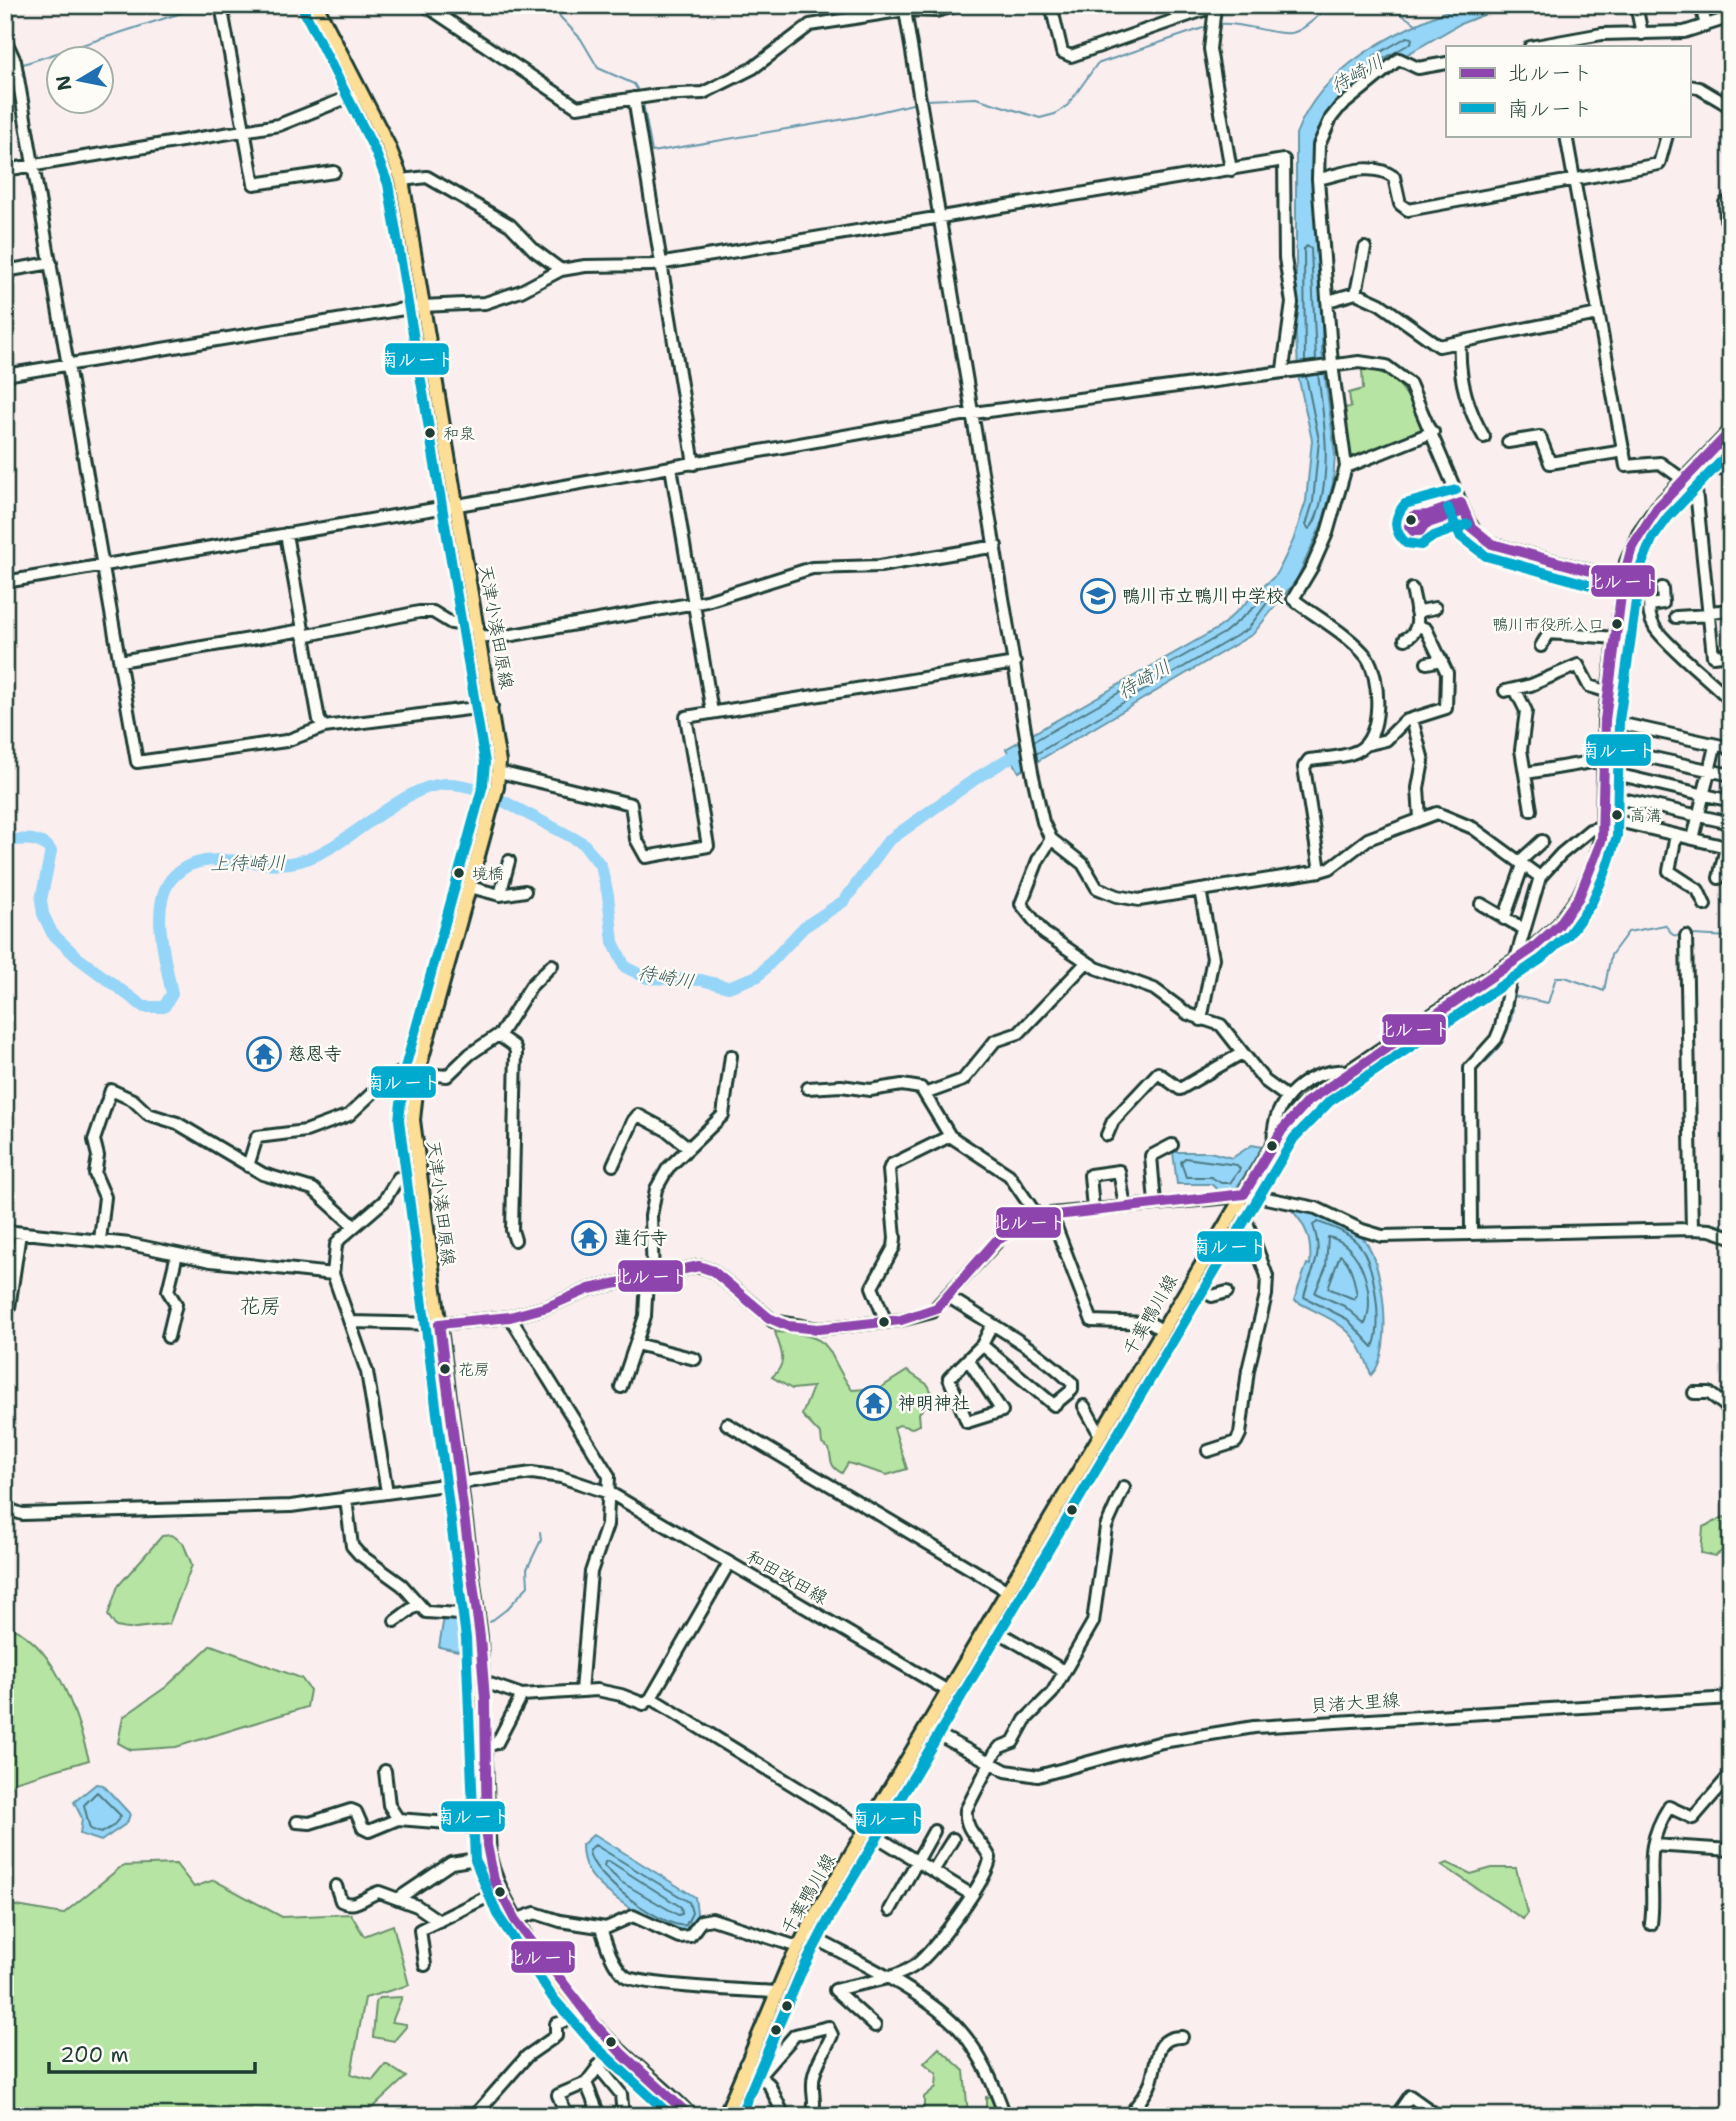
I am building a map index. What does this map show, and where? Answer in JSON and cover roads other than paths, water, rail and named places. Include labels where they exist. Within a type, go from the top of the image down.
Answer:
[{"type":"main road","name":"天津小湊田原線","points":[[316,5],[388,145],[402,180],[492,706],[499,772],[491,810],[418,1072],[413,1120],[484,1682],[486,1826],[489,1857],[499,1891],[515,1920],[586,2014],[614,2046],[665,2090],[690,2116]]},
{"type":"main road","name":"千葉鴨川線","points":[[725,2116],[776,1992],[805,1933],[1275,1142],[1307,1101],[1519,958],[1559,925],[1579,897],[1595,861],[1604,822],[1605,720],[1623,580],[1640,533],[1657,508],[1731,431]]},
{"type":"street","points":[[221,5],[254,184],[334,172]]},
{"type":"street","points":[[425,5],[576,107],[638,97],[703,93],[764,61],[810,25],[869,10],[936,11],[960,5]]},
{"type":"street","points":[[1051,5],[1062,52],[1071,56],[1216,10],[1210,49],[1231,170]]},
{"type":"street","points":[[1636,5],[1642,34]]},
{"type":"street","points":[[1701,5],[1706,26]]},
{"type":"street","points":[[905,10],[923,101],[1032,772],[1042,822],[1051,839],[1083,864],[1097,888],[1117,896],[1139,900],[1320,871],[1330,868],[1368,839],[1420,818],[1444,813],[1473,828],[1540,877]]},
{"type":"street","points":[[1549,45],[1602,34],[1684,32],[1727,16]]},
{"type":"street","points":[[5,39],[15,61],[138,762],[286,741],[324,727],[492,706]]},
{"type":"street","points":[[1365,745],[1378,701],[1369,662],[1355,646],[1293,599],[1312,567],[1327,533],[1346,467],[1331,364],[1318,179],[1319,145],[1331,118],[1355,92],[1399,59],[1418,68],[1446,63]]},
{"type":"street","points":[[1690,86],[1699,88],[1731,107]]},
{"type":"street","points":[[5,170],[287,123],[359,93]]},
{"type":"street","points":[[638,97],[660,263],[694,464]]},
{"type":"street","points":[[1566,136],[1626,466],[1660,463],[1690,476],[1731,467]]},
{"type":"street","points":[[1318,179],[1380,169],[1394,177],[1400,204],[1408,210],[1659,164],[1667,136]]},
{"type":"street","points":[[5,374],[422,306],[485,303],[521,291],[561,270],[660,263],[1284,160],[1285,258],[1292,303],[1284,346],[1285,369]]},
{"type":"street","points":[[402,180],[427,177],[510,225],[534,250],[561,270]]},
{"type":"street","points":[[1725,203],[1726,219],[1731,228]]},
{"type":"street","points":[[1356,293],[1365,248]]},
{"type":"street","points":[[5,271],[51,263]]},
{"type":"street","points":[[1328,301],[1356,293],[1380,304],[1434,344],[1443,346],[1598,314]]},
{"type":"street","points":[[1460,342],[1459,361],[1471,415],[1484,437]]},
{"type":"street","points":[[5,582],[694,464],[973,413],[1285,369],[1372,363],[1396,370],[1416,393],[1469,523],[1484,540],[1518,552],[1623,580],[1647,591],[1656,629],[1726,696],[1731,695]]},
{"type":"street","points":[[1346,467],[1433,432]]},
{"type":"street","points":[[1508,442],[1540,437],[1550,463],[1624,451]]},
{"type":"street","points":[[671,467],[712,712]]},
{"type":"street","points":[[1690,476],[1713,656],[1731,654]]},
{"type":"street","points":[[286,534],[320,720],[324,727]]},
{"type":"street","points":[[120,661],[419,612],[433,612],[451,623],[501,636],[694,604],[813,568],[880,566],[996,546]]},
{"type":"street","points":[[1650,605],[1662,603],[1662,588]]},
{"type":"street","points":[[1405,639],[1411,637],[1418,626],[1412,589]]},
{"type":"street","points":[[1416,612],[1435,608]]},
{"type":"street","points":[[1675,617],[1731,610]]},
{"type":"street","points":[[1320,871],[1304,767],[1309,760],[1356,752],[1365,745],[1386,740],[1401,723],[1446,708],[1447,673],[1426,629],[1418,626]]},
{"type":"street","points":[[1541,646],[1549,633],[1616,638]]},
{"type":"street","points":[[1427,663],[1441,660]]},
{"type":"street","points":[[499,772],[631,804],[636,839],[646,857],[708,846],[687,717],[1015,663]]},
{"type":"street","points":[[1531,810],[1521,750],[1526,711],[1510,690],[1578,664],[1589,686],[1609,691]]},
{"type":"street","points":[[1412,719],[1423,761],[1418,788],[1420,818]]},
{"type":"street","points":[[1605,720],[1731,748]]},
{"type":"street","points":[[1693,839],[1715,746]]},
{"type":"street","points":[[1603,747],[1731,775]]},
{"type":"street","points":[[1526,773],[1603,766],[1731,800]]},
{"type":"street","points":[[1605,795],[1731,823]]},
{"type":"street","points":[[1472,1233],[1470,1068],[1496,1039],[1501,1027],[1512,972],[1519,958],[1524,929],[1540,877],[1581,838],[1604,822],[1728,848],[1719,878]]},
{"type":"street","points":[[1676,835],[1668,871],[1698,890],[1705,905]]},
{"type":"street","points":[[1051,839],[1038,860],[1021,904],[1044,933],[1109,975],[1154,989],[1201,1020],[1221,1025],[1265,1081],[1287,1097]]},
{"type":"street","points":[[1504,919],[1521,864],[1542,841]]},
{"type":"street","points":[[500,895],[509,861]]},
{"type":"street","points":[[470,887],[500,895],[525,891]]},
{"type":"street","points":[[1200,890],[1213,958],[1201,1020]]},
{"type":"street","points":[[1480,904],[1524,929]]},
{"type":"street","points":[[1686,936],[1692,1229]]},
{"type":"street","points":[[927,1093],[963,1080],[995,1041],[1019,1033],[1087,962]]},
{"type":"street","points":[[248,1166],[257,1137],[321,1127],[349,1115],[384,1082],[402,1072],[447,1076],[470,1054],[498,1035],[531,986],[552,965]]},
{"type":"street","points":[[498,1035],[514,1046],[516,1052],[512,1230],[515,1240]]},
{"type":"street","points":[[1147,1065],[1180,1090],[1242,1053]]},
{"type":"street","points":[[621,1387],[645,1316],[650,1278],[653,1198],[664,1173],[723,1115],[731,1056]]},
{"type":"street","points":[[1275,1142],[1273,1129],[1287,1097],[1300,1085],[1321,1074],[1349,1071]]},
{"type":"street","points":[[1107,1135],[1113,1121],[1158,1073]]},
{"type":"street","points":[[808,1088],[841,1086],[856,1091],[915,1086],[927,1093],[941,1125],[950,1136],[1009,1175],[1038,1217]]},
{"type":"street","points":[[100,1240],[105,1197],[95,1174],[98,1156],[94,1140],[111,1090],[133,1100],[148,1114],[177,1123],[263,1174],[313,1189],[353,1225]]},
{"type":"street","points":[[613,1165],[632,1121],[638,1115],[668,1131],[689,1148]]},
{"type":"street","points":[[886,1322],[872,1287],[894,1247],[889,1170],[891,1165],[950,1136]]},
{"type":"street","points":[[1155,1203],[1151,1156],[1172,1145]]},
{"type":"street","points":[[1093,1209],[1090,1175],[1119,1171],[1125,1206]]},
{"type":"street","points":[[387,1492],[367,1372],[333,1274],[336,1245],[353,1225],[384,1201],[398,1178],[420,1181]]},
{"type":"street","points":[[351,1322],[439,1324],[510,1317],[548,1307],[578,1292],[702,1266],[713,1270],[769,1318],[788,1326],[818,1329],[886,1322],[924,1315],[949,1297],[996,1241],[1038,1217],[1051,1213],[1241,1197],[1316,1208],[1372,1234],[1692,1229],[1710,1230],[1731,1237]]},
{"type":"street","points":[[1208,1451],[1236,1442],[1240,1434],[1248,1370],[1266,1295],[1267,1276],[1241,1197]]},
{"type":"street","points":[[1051,1213],[1092,1321],[1150,1323],[1162,1330]]},
{"type":"street","points":[[5,1231],[100,1240],[211,1261],[333,1274]]},
{"type":"street","points":[[9,1308],[20,1233]]},
{"type":"street","points":[[168,1337],[176,1304],[168,1292],[177,1254]]},
{"type":"street","points":[[1190,1283],[1213,1296],[1227,1292]]},
{"type":"street","points":[[949,1297],[992,1325],[1017,1337],[1045,1358],[1072,1384],[1072,1390],[1054,1405],[982,1345]]},
{"type":"street","points":[[510,1317],[609,1476],[607,1525],[591,1572],[582,1691]]},
{"type":"street","points":[[969,1361],[1002,1410],[967,1422],[949,1378],[969,1361],[982,1345],[992,1325]]},
{"type":"street","points":[[636,1344],[695,1359]]},
{"type":"street","points":[[1694,1393],[1709,1393],[1731,1410]]},
{"type":"street","points":[[1084,1406],[1100,1435]]},
{"type":"street","points":[[727,1424],[1009,1591]]},
{"type":"street","name":"和田改田線","points":[[5,1508],[22,1514],[291,1506],[532,1473],[561,1477],[609,1492],[948,1691]]},
{"type":"street","points":[[875,2025],[835,1990],[884,1977],[918,1964],[972,1895],[990,1858],[973,1836],[965,1817],[966,1810],[989,1763],[1000,1747],[1013,1742],[1025,1720],[1046,1701],[1093,1622],[1106,1527],[1124,1487]]},
{"type":"street","points":[[346,1499],[352,1546],[359,1555],[401,1585],[426,1612],[477,1615]]},
{"type":"street","points":[[484,1682],[522,1695],[582,1691],[621,1695],[644,1704],[651,1698],[729,1563]]},
{"type":"street","points":[[396,1621],[418,1604]]},
{"type":"street","points":[[988,1626],[1064,1671]]},
{"type":"street","points":[[486,1746],[496,1743],[522,1695]]},
{"type":"street","points":[[651,1698],[972,1895]]},
{"type":"street","name":"貝渚大里線","points":[[926,1728],[1006,1771],[1038,1776],[1162,1742],[1254,1727],[1731,1698]]},
{"type":"street","points":[[385,1771],[389,1805],[398,1819]]},
{"type":"street","points":[[1651,1924],[1654,1896],[1650,1873],[1653,1836],[1669,1807],[1693,1818],[1731,1774]]},
{"type":"street","points":[[297,1822],[310,1823],[351,1810],[358,1815],[363,1828],[369,1831],[398,1819],[486,1826]]},
{"type":"street","points":[[890,1910],[934,1830]]},
{"type":"street","points":[[933,1871],[953,1839]]},
{"type":"street","points":[[1653,1845],[1731,1850]]},
{"type":"street","points":[[399,1898],[451,1863],[489,1857]]},
{"type":"street","points":[[336,1886],[341,1901],[347,1904],[355,1904],[379,1892],[399,1898],[439,1921]]},
{"type":"street","points":[[425,1965],[420,1930],[499,1891]]},
{"type":"street","points":[[515,1920],[535,1913],[560,1921],[601,1928],[611,1927],[633,1916],[684,1937],[690,1936],[705,1919],[712,1919],[798,1947]]},
{"type":"street","points":[[601,1928],[617,1968],[628,1979],[698,1988],[776,1992]]},
{"type":"street","points":[[805,1933],[936,2008],[960,2030],[992,2080],[1005,2116]]},
{"type":"street","points":[[474,2116],[527,2056],[556,2036],[556,2024],[586,2014]]},
{"type":"street","points":[[760,2075],[795,2035],[828,2027],[832,2035],[815,2075],[813,2085],[817,2103],[811,2116]]},
{"type":"street","points":[[1129,2116],[1150,2084],[1163,2041],[1170,2036],[1182,2036]]},
{"type":"street","points":[[567,2116],[558,2095],[586,2083],[614,2046]]},
{"type":"street","points":[[745,2063],[769,2084],[784,2116]]},
{"type":"street","points":[[598,2066],[621,2095],[623,2116]]},
{"type":"street","points":[[586,2083],[599,2115]]},
{"type":"street","points":[[1396,2116],[1410,2096],[1438,2116]]},
{"type":"water","name":"待崎川","points":[[1462,5],[1509,5],[1460,24],[1356,84],[1322,121],[1313,149],[1323,305],[1322,352],[1335,454],[1333,483],[1323,521],[1297,579],[1253,634],[1019,772],[1006,749],[1220,627],[1277,574],[1293,541],[1306,501],[1312,440],[1299,380],[1296,337],[1296,134],[1308,110],[1324,88],[1343,69],[1364,53],[1412,26]]},
{"type":"water","points":[[1252,1145],[1262,1147],[1235,1190],[1218,1190],[1211,1184],[1177,1184],[1173,1152],[1210,1152],[1232,1158]]},
{"type":"water","points":[[1290,1208],[1345,1225],[1361,1236],[1369,1247],[1376,1264],[1384,1305],[1383,1347],[1378,1364],[1371,1375],[1359,1345],[1343,1327],[1294,1300],[1307,1264],[1310,1265],[1310,1248],[1301,1221]]},
{"type":"water","points":[[444,1617],[469,1621],[472,1644],[458,1651],[439,1647]]},
{"type":"water","points":[[96,1784],[103,1785],[130,1814],[127,1823],[101,1841],[80,1834],[82,1818],[74,1802]]},
{"type":"water","points":[[594,1834],[695,1897],[698,1921],[686,1933],[675,1931],[648,1919],[606,1891],[589,1872],[583,1859],[582,1845]]},
{"type":"waterway","points":[[20,65],[206,5]]},
{"type":"waterway","points":[[549,5],[581,39],[598,68],[634,84],[640,94]]},
{"type":"waterway","points":[[1218,24],[1295,32],[1331,5]]},
{"type":"waterway","points":[[1386,5],[1418,25]]},
{"type":"waterway","points":[[926,100],[976,98],[1040,118],[1055,114],[1068,105],[1097,64],[1209,26]]},
{"type":"waterway","points":[[643,103],[652,152],[857,117],[917,103]]},
{"type":"waterway","name":"上待崎川","points":[[5,841],[36,841],[51,851],[41,900],[43,914],[52,933],[78,958],[144,1007],[164,1007],[172,994],[163,949],[160,915],[167,886],[175,875],[188,866],[203,861],[300,861],[337,844],[410,795],[428,787],[455,784],[482,790],[583,843],[601,866],[608,895],[613,942],[625,967],[647,978],[701,980],[728,987],[758,976],[804,927],[844,901],[888,841],[978,777],[1023,750]]},
{"type":"waterway","points":[[1478,1067],[1500,1046],[1505,1036],[1512,1016],[1513,996],[1548,1003],[1556,977],[1565,977],[1604,991],[1611,955],[1628,932],[1665,925],[1673,935],[1682,936]]},
{"type":"waterway","points":[[1692,935],[1731,937]]},
{"type":"waterway","points":[[1731,1122],[1727,1143],[1731,1147]]},
{"type":"waterway","points":[[490,1622],[507,1609],[528,1586],[527,1569],[541,1540],[540,1532]]},
{"type":"place","name":"和泉","points":[[430,433]]},
{"type":"place","name":"鴨川市立鴨川中学校","points":[[1098,596]]},
{"type":"place","name":"鴨川市役所入口","points":[[1617,624]]},
{"type":"place","name":"高溝","points":[[1617,815]]},
{"type":"place","name":"境橋","points":[[459,873]]},
{"type":"place","name":"慈恩寺","points":[[264,1054]]},
{"type":"place","name":"蓮行寺","points":[[589,1238]]},
{"type":"place","name":"花房","points":[[445,1369]]},
{"type":"place","name":"神明神社","points":[[874,1403]]},
{"type":"district","name":"花房","points":[[260,1306]]}]
